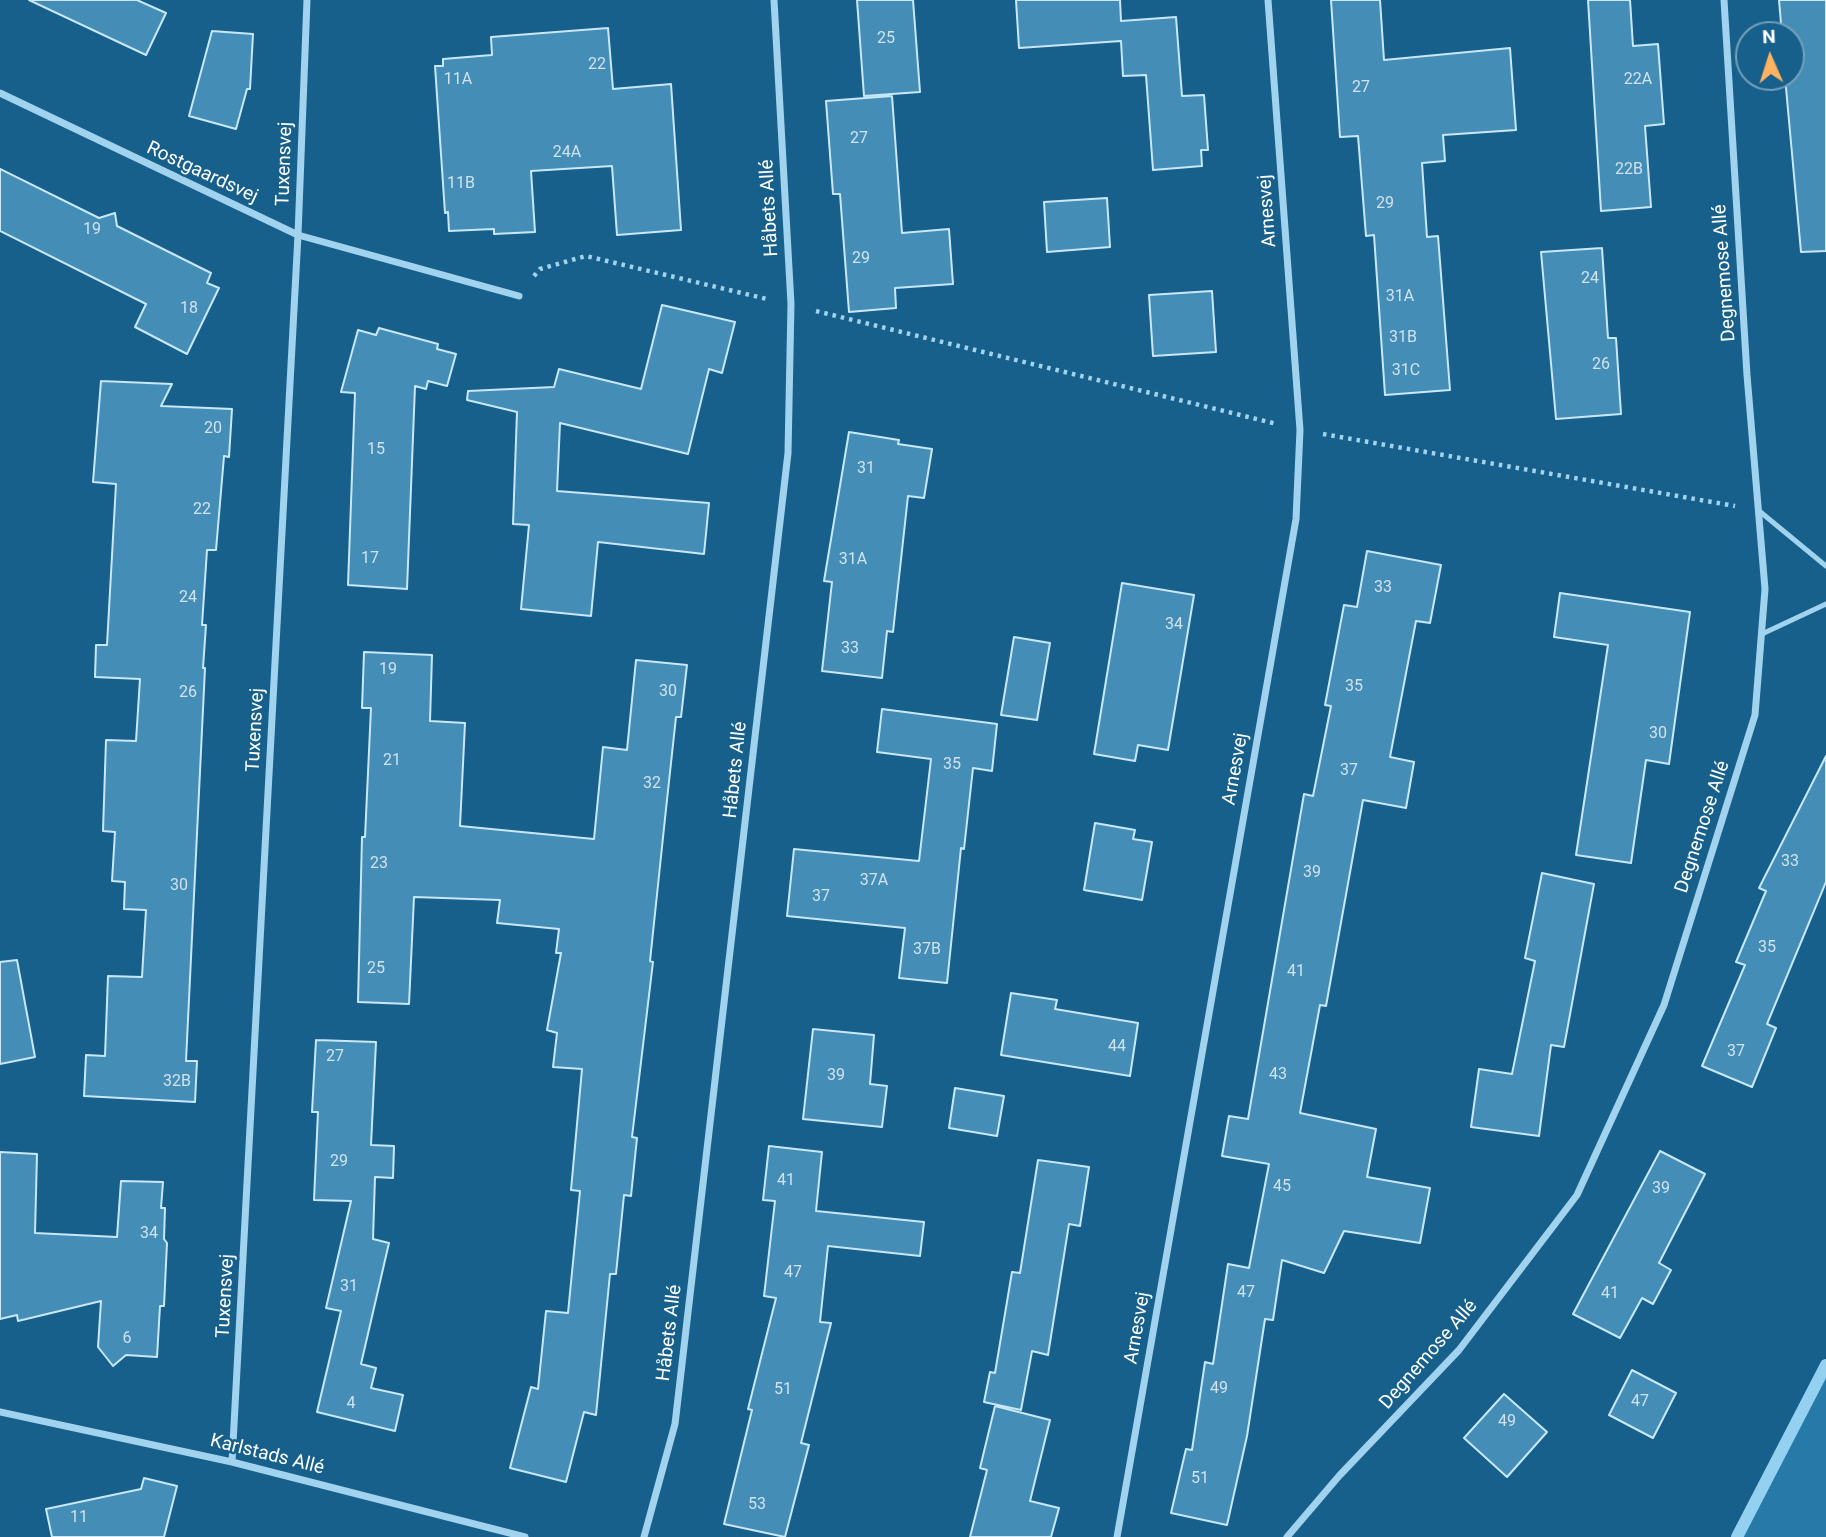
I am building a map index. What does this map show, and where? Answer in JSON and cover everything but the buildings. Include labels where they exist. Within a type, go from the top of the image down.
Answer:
[{"type":"street","name":"Tuxensvej","points":[[232,1462],[298,235],[307,0]]},
{"type":"street","name":"Håbets Allé","points":[[644,1537],[675,1424],[786,467],[791,304],[774,0]]},
{"type":"street","name":"Arnesvej","points":[[1117,1537],[1294,533],[1300,430],[1268,0]]},
{"type":"street","name":"Degnemose Allé","points":[[1287,1537],[1339,1476],[1459,1350],[1577,1195],[1664,1004],[1755,715],[1765,589],[1724,0]]},
{"type":"street","name":"Rostgaardsvej","points":[[0,93],[298,235],[519,296]]},
{"type":"street","name":"Karlstads Allé","points":[[0,1412],[232,1462],[525,1537]]},
{"type":"lane","points":[[1758,510],[1826,566]]},
{"type":"lane","points":[[1762,634],[1826,604]]},
{"type":"path","points":[[519,296],[540,269],[586,256],[1300,430],[1758,510]]},
{"type":"shaded area","points":[[1826,1365],[1826,1537],[1737,1537]]},
{"type":"waterway","points":[[1737,1537],[1826,1365]]}]
